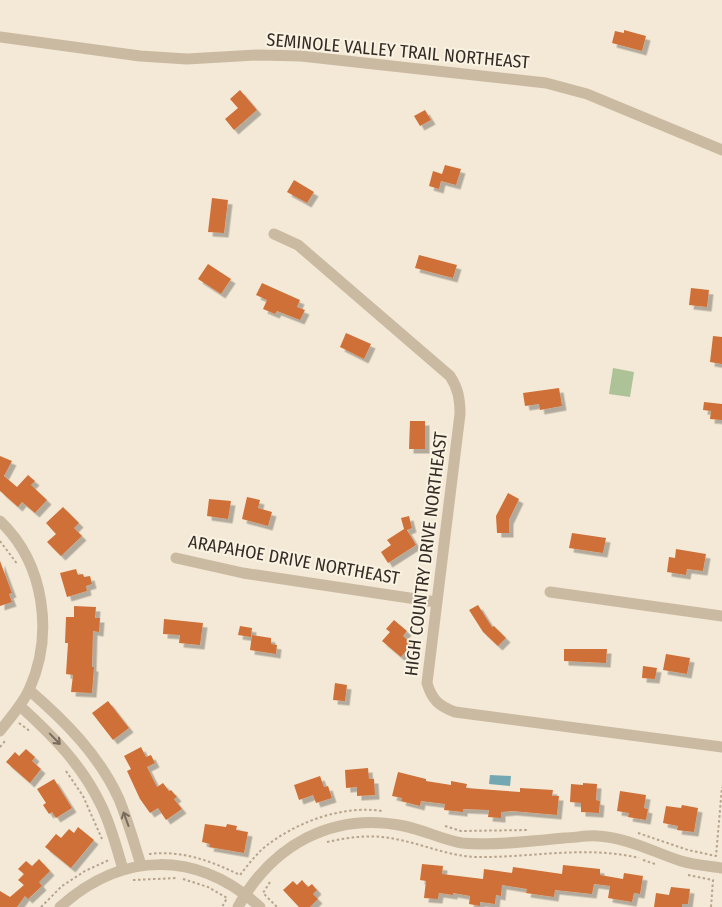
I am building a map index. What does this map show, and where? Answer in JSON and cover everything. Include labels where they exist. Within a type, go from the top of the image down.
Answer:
[{"type":"street","name":"SEMINOLE VALLEY TRAIL NORTHEAST","points":[[0,37],[140,56],[187,59],[258,55],[301,56],[546,83],[587,94],[722,150]]},
{"type":"street","name":"HIGH COUNTRY DRIVE NORTHEAST","points":[[274,234],[298,245],[450,376],[456,385],[460,398],[460,414],[427,683],[432,698],[442,707],[455,712],[722,747]]},
{"type":"street","points":[[0,522],[19,545],[32,569],[44,617],[36,670],[28,690],[5,733]]},
{"type":"street","name":"ARAPAHOE DRIVE NORTHEAST","points":[[176,558],[243,573],[436,602]]},
{"type":"street","points":[[550,592],[722,616]]},
{"type":"street","points":[[28,690],[59,716],[82,742],[102,770],[118,798],[141,865]]},
{"type":"street","points":[[20,706],[67,752],[87,780],[101,805],[123,869]]},
{"type":"street","points":[[238,907],[245,894],[272,860],[301,840],[332,827],[377,821],[406,826],[462,843],[536,841],[598,836],[633,842],[682,862],[722,868]]},
{"type":"street","points":[[60,907],[95,880],[123,869],[141,865],[166,865],[189,868],[217,878],[245,894],[260,907]]},
{"type":"path","points":[[0,541],[19,568]]},
{"type":"path","points":[[14,728],[18,722],[33,734]]},
{"type":"path","points":[[0,747],[5,733]]},
{"type":"path","points":[[65,770],[83,796],[103,842]]},
{"type":"path","points":[[632,831],[688,850],[716,856],[722,787]]},
{"type":"path","points":[[147,854],[162,852],[214,862],[240,875],[266,846],[304,823],[345,812],[388,812]]},
{"type":"path","points":[[443,826],[461,831],[534,830]]},
{"type":"path","points":[[320,844],[347,838],[372,836],[395,839],[463,856],[594,851],[638,857],[656,864]]},
{"type":"path","points":[[41,907],[62,886],[85,871],[110,861],[107,854]]},
{"type":"path","points":[[681,873],[713,880],[711,907]]},
{"type":"path","points":[[132,880],[181,878],[208,887],[227,898],[222,907]]},
{"type":"path","points":[[271,881],[263,893],[277,907]]},
{"type":"green space","points":[[613,368],[634,372],[630,397],[609,394]]},
{"type":"water","points":[[490,775],[511,776],[510,786],[489,784]]},
{"type":"building","points":[[624,30],[646,36],[642,51],[612,43],[615,31],[624,33]]},
{"type":"building","points":[[240,90],[257,110],[234,130],[225,119],[238,108],[230,99]]},
{"type":"building","points":[[425,110],[431,120],[420,126],[414,116]]},
{"type":"building","points":[[445,165],[461,169],[456,185],[441,181],[439,189],[429,186],[433,171],[442,174]]},
{"type":"building","points":[[294,180],[314,192],[307,203],[287,192]]},
{"type":"building","points":[[212,198],[228,200],[224,233],[208,232]]},
{"type":"building","points":[[419,255],[457,265],[453,278],[415,268]]},
{"type":"building","points":[[208,264],[231,279],[221,294],[198,279]]},
{"type":"building","points":[[262,283],[300,300],[297,307],[305,310],[300,320],[277,311],[275,314],[263,309],[267,300],[256,295]]},
{"type":"building","points":[[691,288],[709,290],[707,307],[689,305]]},
{"type":"building","points":[[346,333],[371,344],[364,359],[340,347]]},
{"type":"building","points":[[713,336],[722,337],[722,364],[710,362]]},
{"type":"building","points":[[559,388],[562,406],[540,410],[539,404],[525,406],[523,393]]},
{"type":"building","points":[[704,402],[722,404],[722,420],[710,419],[711,411],[703,410]]},
{"type":"building","points":[[410,421],[425,421],[425,449],[409,449]]},
{"type":"building","points":[[0,456],[12,461],[4,476],[17,487],[28,475],[35,481],[31,485],[47,500],[35,513],[22,502],[18,507],[0,491]]},
{"type":"building","points":[[508,493],[519,499],[509,520],[509,533],[497,533],[496,516]]},
{"type":"building","points":[[247,497],[260,500],[258,508],[272,512],[268,526],[242,519]]},
{"type":"building","points":[[209,499],[231,501],[228,519],[207,516]]},
{"type":"building","points":[[63,507],[79,523],[74,528],[82,536],[61,556],[47,542],[56,534],[46,523]]},
{"type":"building","points":[[409,516],[412,528],[407,530],[416,545],[388,563],[381,552],[391,545],[387,540],[404,529],[401,518]]},
{"type":"building","points":[[572,533],[606,538],[603,553],[569,548]]},
{"type":"building","points":[[676,549],[706,554],[703,571],[687,569],[686,575],[667,572],[669,557],[675,558]]},
{"type":"building","points":[[0,561],[12,593],[9,594],[12,602],[0,606]]},
{"type":"building","points":[[76,569],[78,575],[90,576],[92,584],[86,586],[87,591],[67,597],[60,573]]},
{"type":"building","points":[[478,605],[492,627],[494,626],[506,638],[498,646],[483,632],[469,610]]},
{"type":"building","points":[[74,606],[96,607],[95,618],[100,618],[99,632],[93,631],[92,667],[94,667],[92,693],[71,692],[73,675],[66,674],[68,643],[65,643],[66,617],[74,617]]},
{"type":"building","points":[[164,619],[203,623],[200,645],[179,643],[180,635],[163,634]]},
{"type":"building","points":[[394,620],[407,631],[403,636],[412,644],[401,657],[382,641],[390,632],[386,629]]},
{"type":"building","points":[[240,626],[252,628],[251,637],[238,635]]},
{"type":"building","points":[[252,635],[271,638],[271,644],[277,645],[276,654],[250,650]]},
{"type":"building","points":[[564,649],[607,649],[606,663],[564,661]]},
{"type":"building","points":[[666,654],[690,658],[687,674],[663,670]]},
{"type":"building","points":[[643,666],[657,668],[655,679],[642,678]]},
{"type":"building","points":[[335,683],[347,685],[345,701],[333,700]]},
{"type":"building","points":[[108,701],[129,728],[113,740],[92,713]]},
{"type":"building","points":[[141,747],[146,757],[151,755],[155,763],[147,767],[157,787],[163,783],[169,791],[171,790],[177,797],[174,799],[182,809],[166,820],[158,808],[150,813],[140,799],[127,771],[131,769],[124,756]]},
{"type":"building","points":[[26,749],[35,757],[32,761],[41,769],[30,783],[6,762],[15,752],[19,756]]},
{"type":"building","points":[[368,768],[369,779],[374,779],[375,795],[357,796],[357,787],[346,788],[345,770]]},
{"type":"building","points":[[398,772],[426,779],[426,781],[451,785],[451,781],[467,784],[466,788],[520,792],[520,788],[553,790],[552,796],[559,796],[557,815],[512,811],[501,812],[501,818],[488,817],[489,810],[463,809],[463,812],[444,810],[445,804],[421,801],[420,806],[401,801],[402,798],[392,796]]},
{"type":"building","points":[[320,776],[324,787],[328,786],[332,798],[316,803],[313,795],[299,800],[294,785]]},
{"type":"building","points":[[54,779],[72,808],[56,818],[52,812],[49,814],[43,805],[46,803],[37,789]]},
{"type":"building","points":[[583,783],[597,784],[596,800],[600,801],[599,813],[581,812],[581,803],[570,802],[571,784],[583,785]]},
{"type":"building","points":[[620,791],[646,795],[644,808],[648,809],[646,820],[628,817],[629,813],[617,811]]},
{"type":"building","points":[[682,805],[698,808],[694,832],[677,830],[678,826],[663,823],[666,806],[681,808]]},
{"type":"building","points":[[205,824],[226,827],[227,824],[237,826],[236,830],[248,832],[244,853],[209,847],[210,844],[202,842]]},
{"type":"building","points":[[78,827],[94,840],[71,868],[45,847],[56,834],[61,838],[69,829],[74,833]]},
{"type":"building","points":[[39,859],[50,871],[39,882],[42,886],[28,899],[25,896],[17,907],[0,907],[0,891],[10,897],[24,885],[18,880],[24,874],[18,869],[26,861],[32,866]]},
{"type":"building","points":[[422,864],[443,866],[442,874],[483,879],[484,869],[512,873],[513,867],[562,874],[563,865],[600,869],[600,875],[623,879],[624,873],[643,876],[640,894],[634,893],[632,902],[608,898],[610,886],[594,884],[592,894],[555,890],[554,897],[526,893],[527,889],[502,885],[501,896],[496,895],[495,904],[480,902],[480,906],[469,904],[470,896],[453,893],[453,895],[439,893],[438,899],[424,898],[426,881],[420,880]]},
{"type":"building","points":[[302,880],[308,887],[312,884],[317,890],[313,894],[318,899],[310,907],[299,907],[283,890],[293,881],[297,885]]},
{"type":"building","points":[[671,887],[690,889],[688,904],[682,904],[682,907],[654,907],[656,893],[669,895]]}]
